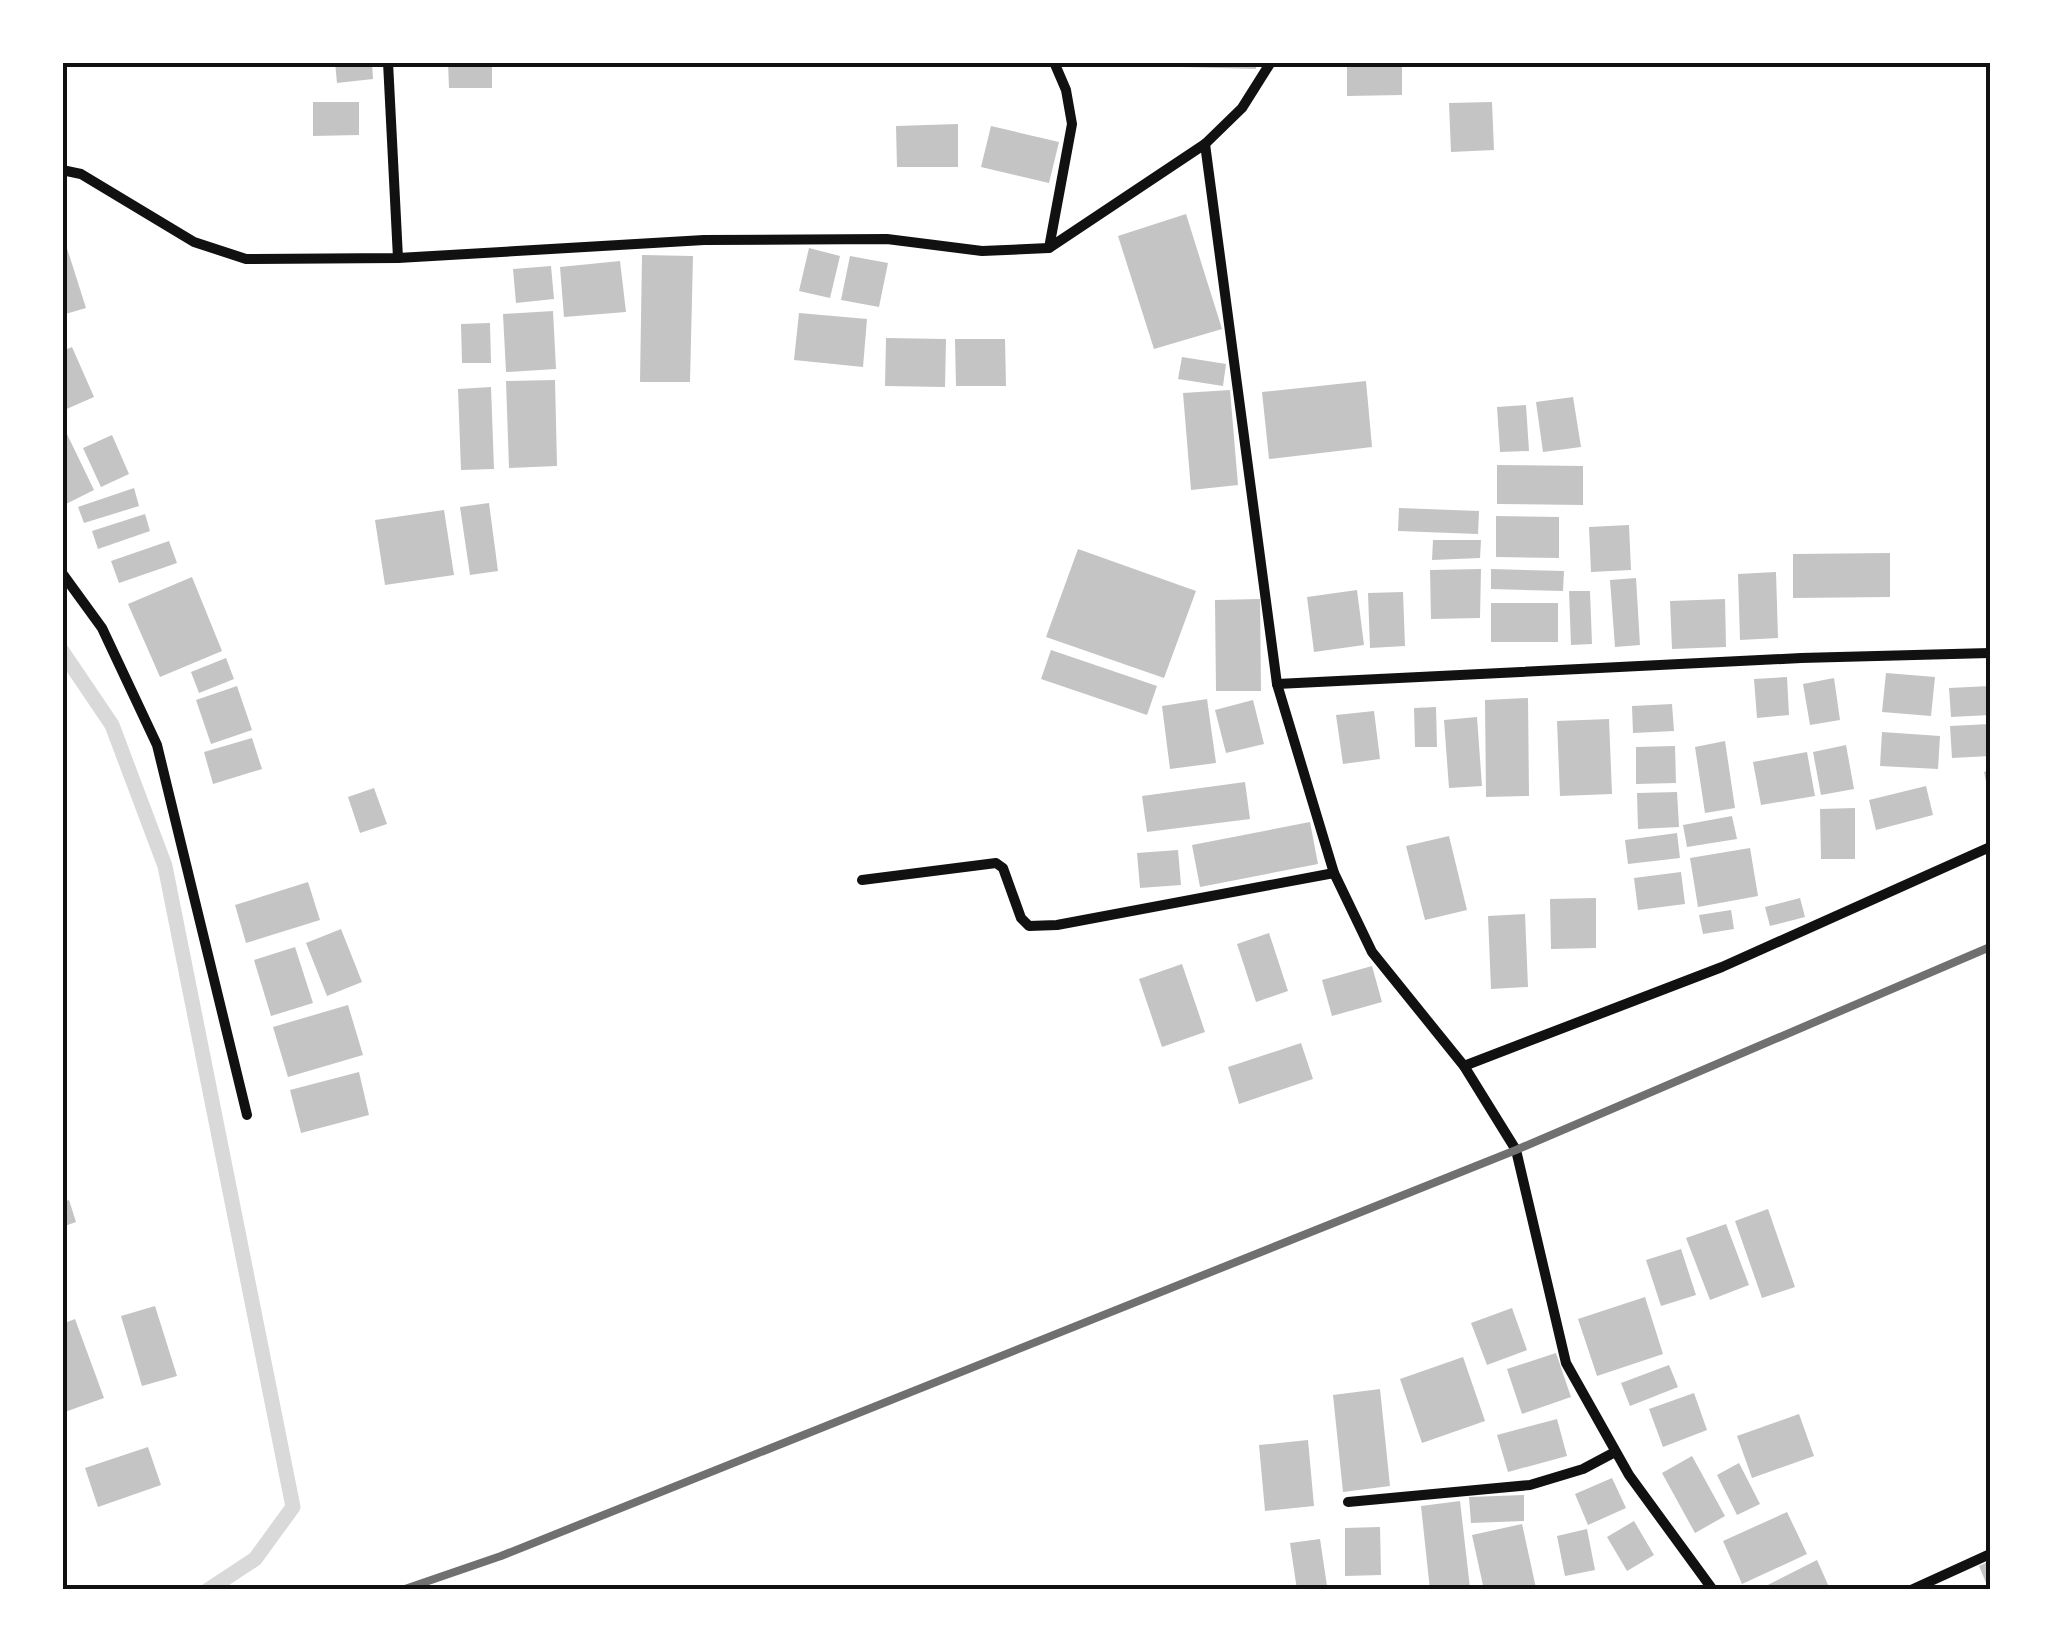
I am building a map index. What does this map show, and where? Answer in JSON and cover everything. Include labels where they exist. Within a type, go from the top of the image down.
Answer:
[{"type":"street","points":[[388,62],[398,258]]},
{"type":"street","points":[[1049,248],[1072,124],[1066,90],[1054,62]]},
{"type":"street","points":[[62,170],[81,174],[194,242],[246,259],[398,258],[704,240],[888,239],[982,250],[1049,248],[1205,144],[1242,108],[1271,62]]},
{"type":"street","points":[[1205,144],[1276,684],[1334,873],[1372,952],[1464,1066],[1516,1150],[1566,1363],[1616,1452],[1713,1590]]},
{"type":"street","points":[[62,573],[102,628],[157,745],[247,1115]]},
{"type":"street","points":[[1276,684],[1801,658],[1990,654]]},
{"type":"street","points":[[1464,1066],[1722,967],[1990,847]]},
{"type":"street","points":[[862,880],[996,863],[1003,868],[1022,918],[1029,926],[1057,925],[1334,873]]},
{"type":"street","points":[[1348,1502],[1530,1485],[1559,1478],[1616,1452]]},
{"type":"street","points":[[1911,1590],[1990,1554]]},
{"type":"street","points":[[1941,1576],[1947,1590]]},
{"type":"building","points":[[335,62],[372,62],[373,79],[337,83]]},
{"type":"building","points":[[448,62],[492,62],[492,88],[449,88]]},
{"type":"building","points":[[1182,62],[1256,62],[1256,69],[1182,67]]},
{"type":"building","points":[[1347,62],[1402,62],[1402,95],[1347,96]]},
{"type":"building","points":[[313,102],[359,102],[359,135],[313,136]]},
{"type":"building","points":[[1492,102],[1494,150],[1451,152],[1449,103]]},
{"type":"building","points":[[958,124],[958,167],[897,167],[896,126]]},
{"type":"building","points":[[991,126],[1059,142],[1049,183],[981,167]]},
{"type":"building","points":[[1186,214],[1222,329],[1154,349],[1118,236]]},
{"type":"building","points":[[66,245],[86,308],[62,315],[62,246]]},
{"type":"building","points":[[809,248],[840,256],[830,298],[799,291]]},
{"type":"building","points":[[642,255],[693,256],[690,382],[640,382]]},
{"type":"building","points":[[850,256],[888,263],[879,307],[841,300]]},
{"type":"building","points":[[620,261],[626,312],[564,317],[560,267]]},
{"type":"building","points":[[551,266],[554,299],[516,303],[513,269]]},
{"type":"building","points":[[553,311],[556,369],[506,372],[503,314]]},
{"type":"building","points":[[799,313],[867,319],[863,367],[794,360]]},
{"type":"building","points":[[490,323],[491,363],[462,363],[461,324]]},
{"type":"building","points":[[886,338],[946,339],[945,387],[885,386]]},
{"type":"building","points":[[955,339],[1005,339],[1006,386],[956,386]]},
{"type":"building","points":[[72,347],[94,397],[62,411],[62,351]]},
{"type":"building","points":[[1182,357],[1226,364],[1223,386],[1178,379]]},
{"type":"building","points":[[555,380],[557,466],[509,468],[506,381]]},
{"type":"building","points":[[1366,381],[1372,447],[1269,459],[1262,392]]},
{"type":"building","points":[[491,387],[494,469],[461,470],[458,389]]},
{"type":"building","points":[[1230,390],[1238,485],[1191,490],[1183,393]]},
{"type":"building","points":[[1573,397],[1581,447],[1543,452],[1536,402]]},
{"type":"building","points":[[1526,405],[1529,451],[1500,452],[1497,407]]},
{"type":"building","points":[[66,432],[94,490],[64,505],[62,433]]},
{"type":"building","points":[[112,435],[129,474],[101,487],[83,448]]},
{"type":"building","points":[[1497,465],[1583,466],[1583,505],[1497,504]]},
{"type":"building","points":[[134,488],[139,506],[84,523],[78,507]]},
{"type":"building","points":[[489,503],[498,571],[470,575],[460,507]]},
{"type":"building","points":[[1399,508],[1479,511],[1478,534],[1398,531]]},
{"type":"building","points":[[444,510],[454,575],[385,585],[375,520]]},
{"type":"building","points":[[145,514],[150,531],[98,549],[92,531]]},
{"type":"building","points":[[1496,516],[1559,517],[1559,558],[1496,557]]},
{"type":"building","points":[[1629,525],[1631,570],[1591,572],[1589,527]]},
{"type":"building","points":[[1433,540],[1481,540],[1480,558],[1432,560]]},
{"type":"building","points":[[169,541],[177,563],[119,583],[111,561]]},
{"type":"building","points":[[1078,549],[1196,591],[1164,678],[1046,637]]},
{"type":"building","points":[[1890,553],[1890,597],[1793,598],[1793,554]]},
{"type":"building","points":[[1481,569],[1480,618],[1431,619],[1430,570]]},
{"type":"building","points":[[1491,569],[1564,571],[1563,591],[1491,589]]},
{"type":"building","points":[[1776,572],[1778,638],[1740,640],[1738,574]]},
{"type":"building","points":[[192,577],[222,651],[160,677],[128,604]]},
{"type":"building","points":[[1636,578],[1640,645],[1615,647],[1610,580]]},
{"type":"building","points":[[1357,590],[1364,645],[1314,652],[1307,597]]},
{"type":"building","points":[[1569,591],[1590,591],[1592,644],[1571,645]]},
{"type":"building","points":[[1403,592],[1405,646],[1370,648],[1368,593]]},
{"type":"building","points":[[1260,599],[1261,691],[1216,691],[1215,600]]},
{"type":"building","points":[[1725,599],[1726,647],[1672,649],[1670,601]]},
{"type":"building","points":[[1491,603],[1558,603],[1558,642],[1491,642]]},
{"type":"building","points":[[1051,650],[1157,686],[1147,715],[1041,679]]},
{"type":"building","points":[[226,658],[234,679],[199,693],[191,672]]},
{"type":"building","points":[[1886,673],[1935,677],[1931,716],[1882,712]]},
{"type":"building","points":[[1787,677],[1789,715],[1757,718],[1754,679]]},
{"type":"building","points":[[1834,678],[1840,720],[1810,725],[1803,684]]},
{"type":"building","points":[[237,686],[252,730],[211,744],[196,700]]},
{"type":"building","points":[[1990,686],[1990,715],[1951,717],[1949,688]]},
{"type":"building","points":[[1528,698],[1529,796],[1486,797],[1485,700]]},
{"type":"building","points":[[1207,699],[1216,763],[1170,769],[1162,706]]},
{"type":"building","points":[[1253,700],[1264,744],[1226,753],[1215,710]]},
{"type":"building","points":[[1672,704],[1674,731],[1633,733],[1632,706]]},
{"type":"building","points":[[1436,707],[1437,747],[1415,747],[1414,708]]},
{"type":"building","points":[[1374,711],[1380,759],[1343,764],[1336,715]]},
{"type":"building","points":[[1477,717],[1482,786],[1449,788],[1444,720]]},
{"type":"building","points":[[1609,719],[1612,794],[1560,796],[1557,721]]},
{"type":"building","points":[[1990,724],[1990,756],[1952,758],[1950,726]]},
{"type":"building","points":[[1882,732],[1940,736],[1938,769],[1880,766]]},
{"type":"building","points":[[252,738],[262,769],[213,784],[204,752]]},
{"type":"building","points":[[1725,741],[1735,808],[1705,813],[1695,747]]},
{"type":"building","points":[[1846,745],[1854,789],[1821,795],[1813,752]]},
{"type":"building","points":[[1675,746],[1676,783],[1636,784],[1636,747]]},
{"type":"building","points":[[1807,752],[1815,796],[1761,805],[1753,762]]},
{"type":"building","points":[[1990,770],[1990,794],[1989,794],[1984,772]]},
{"type":"building","points":[[1245,782],[1250,819],[1147,832],[1142,796]]},
{"type":"building","points":[[1926,786],[1933,815],[1876,830],[1869,800]]},
{"type":"building","points":[[374,788],[387,824],[360,833],[348,797]]},
{"type":"building","points":[[1677,792],[1679,827],[1638,829],[1637,793]]},
{"type":"building","points":[[1855,808],[1855,859],[1821,859],[1820,809]]},
{"type":"building","points":[[1732,816],[1737,839],[1687,847],[1683,825]]},
{"type":"building","points":[[1310,822],[1318,864],[1200,887],[1192,845]]},
{"type":"building","points":[[1677,833],[1680,858],[1628,864],[1625,840]]},
{"type":"building","points":[[1449,836],[1467,910],[1425,920],[1406,846]]},
{"type":"building","points":[[1750,848],[1758,896],[1698,907],[1690,858]]},
{"type":"building","points":[[1178,850],[1181,885],[1140,888],[1137,853]]},
{"type":"building","points":[[1681,872],[1685,904],[1638,910],[1634,878]]},
{"type":"building","points":[[308,882],[320,920],[246,943],[235,905]]},
{"type":"building","points":[[1596,898],[1596,948],[1551,949],[1550,899]]},
{"type":"building","points":[[1800,898],[1805,917],[1770,926],[1765,907]]},
{"type":"building","points":[[1731,910],[1734,929],[1703,934],[1699,915]]},
{"type":"building","points":[[1525,914],[1528,987],[1491,989],[1488,916]]},
{"type":"building","points":[[341,929],[362,982],[327,996],[306,943]]},
{"type":"building","points":[[1269,933],[1288,991],[1256,1002],[1237,944]]},
{"type":"building","points":[[295,947],[313,1003],[271,1016],[254,960]]},
{"type":"building","points":[[1182,964],[1205,1032],[1162,1047],[1139,979]]},
{"type":"building","points":[[1372,966],[1382,1002],[1332,1016],[1322,980]]},
{"type":"building","points":[[348,1005],[363,1055],[288,1077],[273,1027]]},
{"type":"building","points":[[1301,1043],[1313,1079],[1239,1104],[1228,1067]]},
{"type":"building","points":[[359,1072],[369,1115],[301,1133],[290,1090]]},
{"type":"building","points":[[69,1200],[76,1222],[62,1227],[62,1202]]},
{"type":"building","points":[[1768,1209],[1795,1287],[1762,1298],[1735,1221]]},
{"type":"building","points":[[1726,1224],[1749,1285],[1710,1300],[1686,1238]]},
{"type":"building","points":[[1681,1249],[1696,1295],[1661,1306],[1646,1260]]},
{"type":"building","points":[[1645,1297],[1663,1354],[1597,1376],[1578,1319]]},
{"type":"building","points":[[155,1306],[177,1376],[142,1386],[121,1316]]},
{"type":"building","points":[[1512,1308],[1527,1350],[1487,1365],[1471,1323]]},
{"type":"building","points":[[75,1319],[104,1398],[62,1413],[62,1324]]},
{"type":"building","points":[[1556,1353],[1571,1397],[1522,1414],[1507,1369]]},
{"type":"building","points":[[1463,1357],[1485,1421],[1422,1443],[1400,1379]]},
{"type":"building","points":[[1669,1365],[1678,1387],[1630,1406],[1621,1383]]},
{"type":"building","points":[[1380,1389],[1390,1486],[1343,1492],[1333,1395]]},
{"type":"building","points":[[1694,1393],[1707,1430],[1663,1447],[1649,1409]]},
{"type":"building","points":[[1799,1414],[1814,1456],[1752,1478],[1737,1436]]},
{"type":"building","points":[[1557,1419],[1567,1456],[1508,1472],[1497,1435]]},
{"type":"building","points":[[1308,1440],[1314,1506],[1265,1511],[1259,1445]]},
{"type":"building","points":[[148,1447],[161,1485],[98,1507],[85,1468]]},
{"type":"building","points":[[1692,1456],[1725,1516],[1695,1533],[1662,1473]]},
{"type":"building","points":[[1739,1463],[1760,1504],[1737,1515],[1717,1475]]},
{"type":"building","points":[[1612,1478],[1626,1508],[1588,1525],[1575,1494]]},
{"type":"building","points":[[1524,1495],[1524,1521],[1471,1523],[1469,1497]]},
{"type":"building","points":[[1460,1501],[1470,1588],[1430,1590],[1421,1506]]},
{"type":"building","points":[[1787,1512],[1807,1554],[1742,1584],[1723,1541]]},
{"type":"building","points":[[1634,1521],[1654,1555],[1627,1571],[1607,1537]]},
{"type":"building","points":[[1522,1524],[1536,1588],[1484,1590],[1472,1535]]},
{"type":"building","points":[[1380,1527],[1381,1575],[1345,1576],[1345,1528]]},
{"type":"building","points":[[1587,1529],[1595,1570],[1565,1576],[1557,1536]]},
{"type":"building","points":[[1320,1539],[1327,1586],[1297,1590],[1290,1543]]},
{"type":"building","points":[[1817,1560],[1829,1587],[1758,1590]]},
{"type":"building","points":[[1990,1561],[1990,1590],[1989,1590],[1979,1566]]},
{"type":"waterway","points":[[62,651],[112,725],[165,866],[293,1507],[255,1559],[208,1590]]},
{"type":"railway","points":[[402,1590],[501,1556],[1516,1150],[1990,947]]}]
